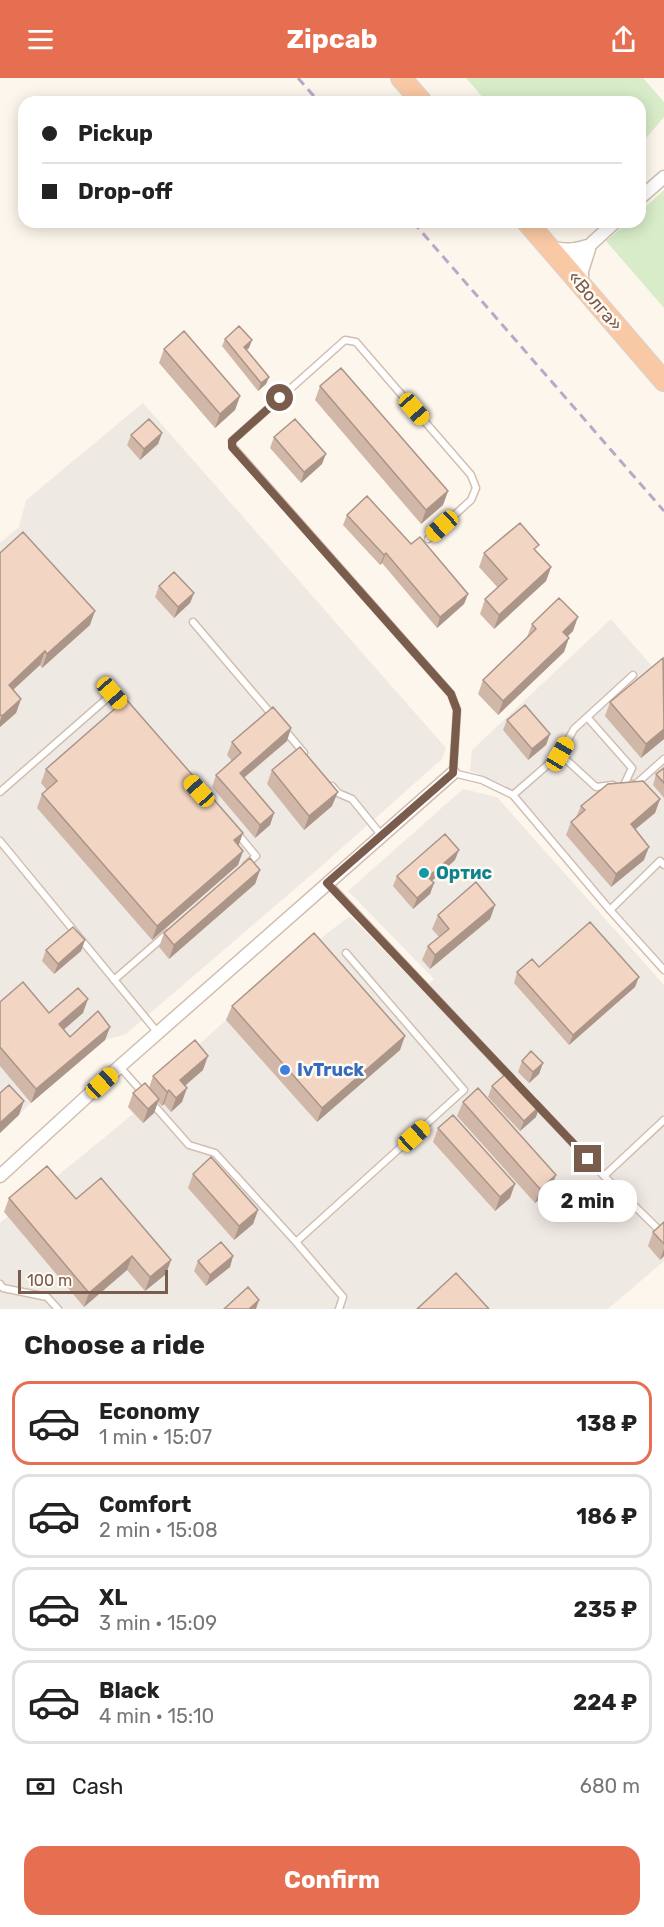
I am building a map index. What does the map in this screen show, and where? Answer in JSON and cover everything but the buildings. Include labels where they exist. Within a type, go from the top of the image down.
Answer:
[{"type":"highway","points":[[401,78],[417,96]]},
{"type":"highway","name":"«Волга»","points":[[531,228],[664,381]]},
{"type":"street","points":[[646,193],[664,177]]},
{"type":"street","points":[[566,267],[609,228]]},
{"type":"street","points":[[548,247],[574,250],[591,245]]},
{"type":"street","points":[[582,285],[582,272],[591,245]]},
{"type":"street","points":[[0,1176],[119,1067],[453,773]]},
{"type":"lane","points":[[428,539],[471,500],[476,488],[471,476],[356,342],[345,340],[232,441],[232,447],[451,694],[457,710],[453,773],[482,780],[513,795],[664,970]]},
{"type":"lane","points":[[193,622],[307,757]]},
{"type":"lane","points":[[513,795],[560,754],[574,729],[633,675]]},
{"type":"lane","points":[[0,792],[112,693],[128,711]]},
{"type":"lane","points":[[587,717],[632,768],[624,785]]},
{"type":"lane","points":[[560,754],[596,787],[636,784],[664,759]]},
{"type":"lane","points":[[330,784],[338,793],[352,799],[382,836]]},
{"type":"lane","points":[[234,830],[256,856],[238,871]]},
{"type":"lane","points":[[0,841],[158,1033]]},
{"type":"lane","points":[[610,910],[660,861],[664,866]]},
{"type":"lane","points":[[327,883],[514,1081]]},
{"type":"lane","points":[[114,980],[176,925]]},
{"type":"lane","points":[[296,1242],[464,1090],[346,953]]},
{"type":"lane","points":[[119,1067],[189,1145],[215,1153],[296,1242],[343,1297],[339,1309]]},
{"type":"lane","points":[[531,1099],[656,1227]]},
{"type":"lane","points":[[604,1176],[664,1120]]},
{"type":"lane","points":[[0,1284],[3,1288],[47,1297],[58,1309]]},
{"type":"shaded area","points":[[143,403],[446,748],[442,759],[317,870],[126,1034],[105,1040],[31,1103],[0,1133],[0,543],[19,527],[26,500]]},
{"type":"shaded area","points":[[611,619],[664,680],[664,963],[505,785],[470,771],[472,750]]},
{"type":"shaded area","points":[[463,789],[497,797],[664,985],[664,1261],[608,1309],[0,1309],[0,1223],[133,1114],[128,1107],[309,947],[350,916],[422,989],[434,979],[348,891]]},
{"type":"green space","points":[[466,78],[643,78],[664,102],[664,117],[646,138],[646,96],[482,96]]},
{"type":"green space","points":[[664,190],[664,308],[606,241],[621,228],[646,228],[646,206]]},
{"type":"railway","points":[[298,78],[314,96]]},
{"type":"railway","points":[[418,228],[664,511]]},
{"type":"place","name":"Ортис","points":[[424,873]]},
{"type":"place","name":"IvTruck","points":[[285,1070]]},
{"type":"route","points":[[280,398],[232,441],[232,447],[451,694],[457,710],[453,773],[327,883],[588,1159]]}]
